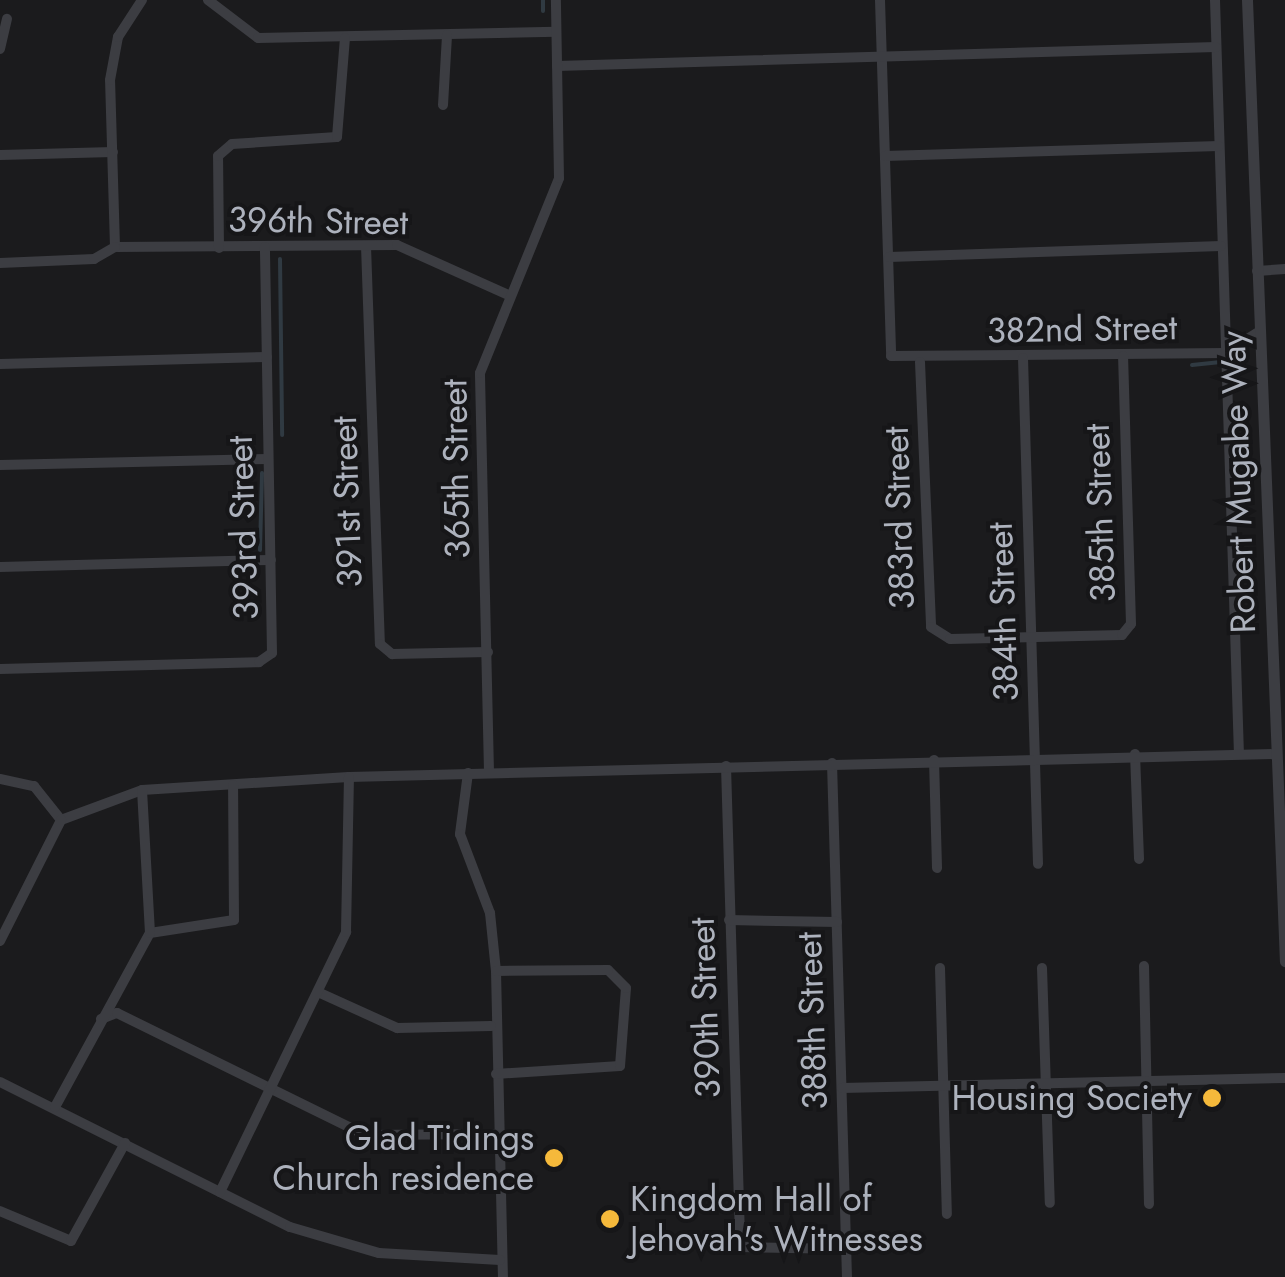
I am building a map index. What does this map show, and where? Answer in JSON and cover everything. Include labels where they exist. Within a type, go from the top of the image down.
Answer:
[{"type":"street","points":[[115,247],[112,152],[118,37],[142,0]]},
{"type":"street","points":[[208,0],[258,38],[556,32]]},
{"type":"street","name":"365th Street","points":[[489,772],[480,373],[508,295],[559,178],[556,0]]},
{"type":"street","points":[[880,0],[889,256],[1221,246]]},
{"type":"street","points":[[1214,0],[1239,754]]},
{"type":"street","name":"Robert Mugabe Way","points":[[1247,0],[1285,962]]},
{"type":"street","points":[[0,49],[7,19]]},
{"type":"street","points":[[443,104],[447,35]]},
{"type":"street","points":[[219,248],[218,156],[232,144],[338,138],[345,38]]},
{"type":"street","points":[[557,66],[880,52],[1216,46]]},
{"type":"street","points":[[884,156],[1219,146]]},
{"type":"street","points":[[0,154],[112,152]]},
{"type":"street","name":"396th Street","points":[[0,263],[94,260],[115,247],[366,246],[424,250],[508,295]]},
{"type":"street","name":"391st Street","points":[[366,246],[380,644],[392,654],[488,652]]},
{"type":"street","name":"393rd Street","points":[[0,669],[259,662],[274,647],[265,247]]},
{"type":"street","name":"382nd Street","points":[[889,256],[890,352],[900,360],[1225,354],[1260,331]]},
{"type":"street","points":[[1257,271],[1285,270]]},
{"type":"street","points":[[0,364],[267,356]]},
{"type":"street","name":"385th Street","points":[[1032,635],[1130,629],[1124,356]]},
{"type":"street","name":"384th Street","points":[[1023,358],[1038,864]]},
{"type":"street","name":"383rd Street","points":[[920,362],[931,626],[950,639],[1032,635]]},
{"type":"street","points":[[0,465],[268,459]]},
{"type":"street","points":[[0,567],[271,560]]},
{"type":"street","points":[[0,940],[61,820],[142,790],[489,772],[1135,754],[1276,754]]},
{"type":"street","points":[[1135,754],[1138,859]]},
{"type":"street","points":[[934,760],[938,868]]},
{"type":"street","name":"388th Street","points":[[832,763],[847,1277]]},
{"type":"street","name":"390th Street","points":[[726,766],[740,1247],[846,1249]]},
{"type":"street","points":[[468,773],[460,834],[490,912],[496,972],[491,1026],[502,1277]]},
{"type":"street","points":[[220,1192],[320,993],[352,910],[349,777]]},
{"type":"street","points":[[0,779],[34,786],[61,820]]},
{"type":"street","points":[[150,933],[234,920],[233,784]]},
{"type":"street","points":[[55,1107],[150,933],[142,790]]},
{"type":"street","points":[[729,920],[837,922]]},
{"type":"street","points":[[1144,966],[1149,1204]]},
{"type":"street","points":[[940,968],[948,1214]]},
{"type":"street","points":[[1042,968],[1050,1203]]},
{"type":"street","points":[[496,972],[608,970],[626,988],[620,1066],[496,1074]]},
{"type":"street","points":[[320,993],[397,1028],[491,1026]]},
{"type":"street","points":[[100,1020],[117,1012],[269,1091],[365,1135],[495,1134]]},
{"type":"street","points":[[842,1088],[1285,1078]]},
{"type":"street","points":[[0,1082],[290,1228],[379,1253],[500,1260]]},
{"type":"street","points":[[0,1211],[71,1240],[124,1143]]},
{"type":"waterway","points":[[543,0],[543,11]]},
{"type":"waterway","points":[[280,259],[282,435]]},
{"type":"waterway","points":[[1192,365],[1221,362]]},
{"type":"waterway","points":[[260,550],[262,473]]},
{"type":"place","name":"Housing Society","points":[[1212,1098]]},
{"type":"place","name":"Glad Tidings Church residence","points":[[554,1158]]},
{"type":"place","name":"Kingdom Hall of Jehovah's Witnesses","points":[[610,1219]]}]
